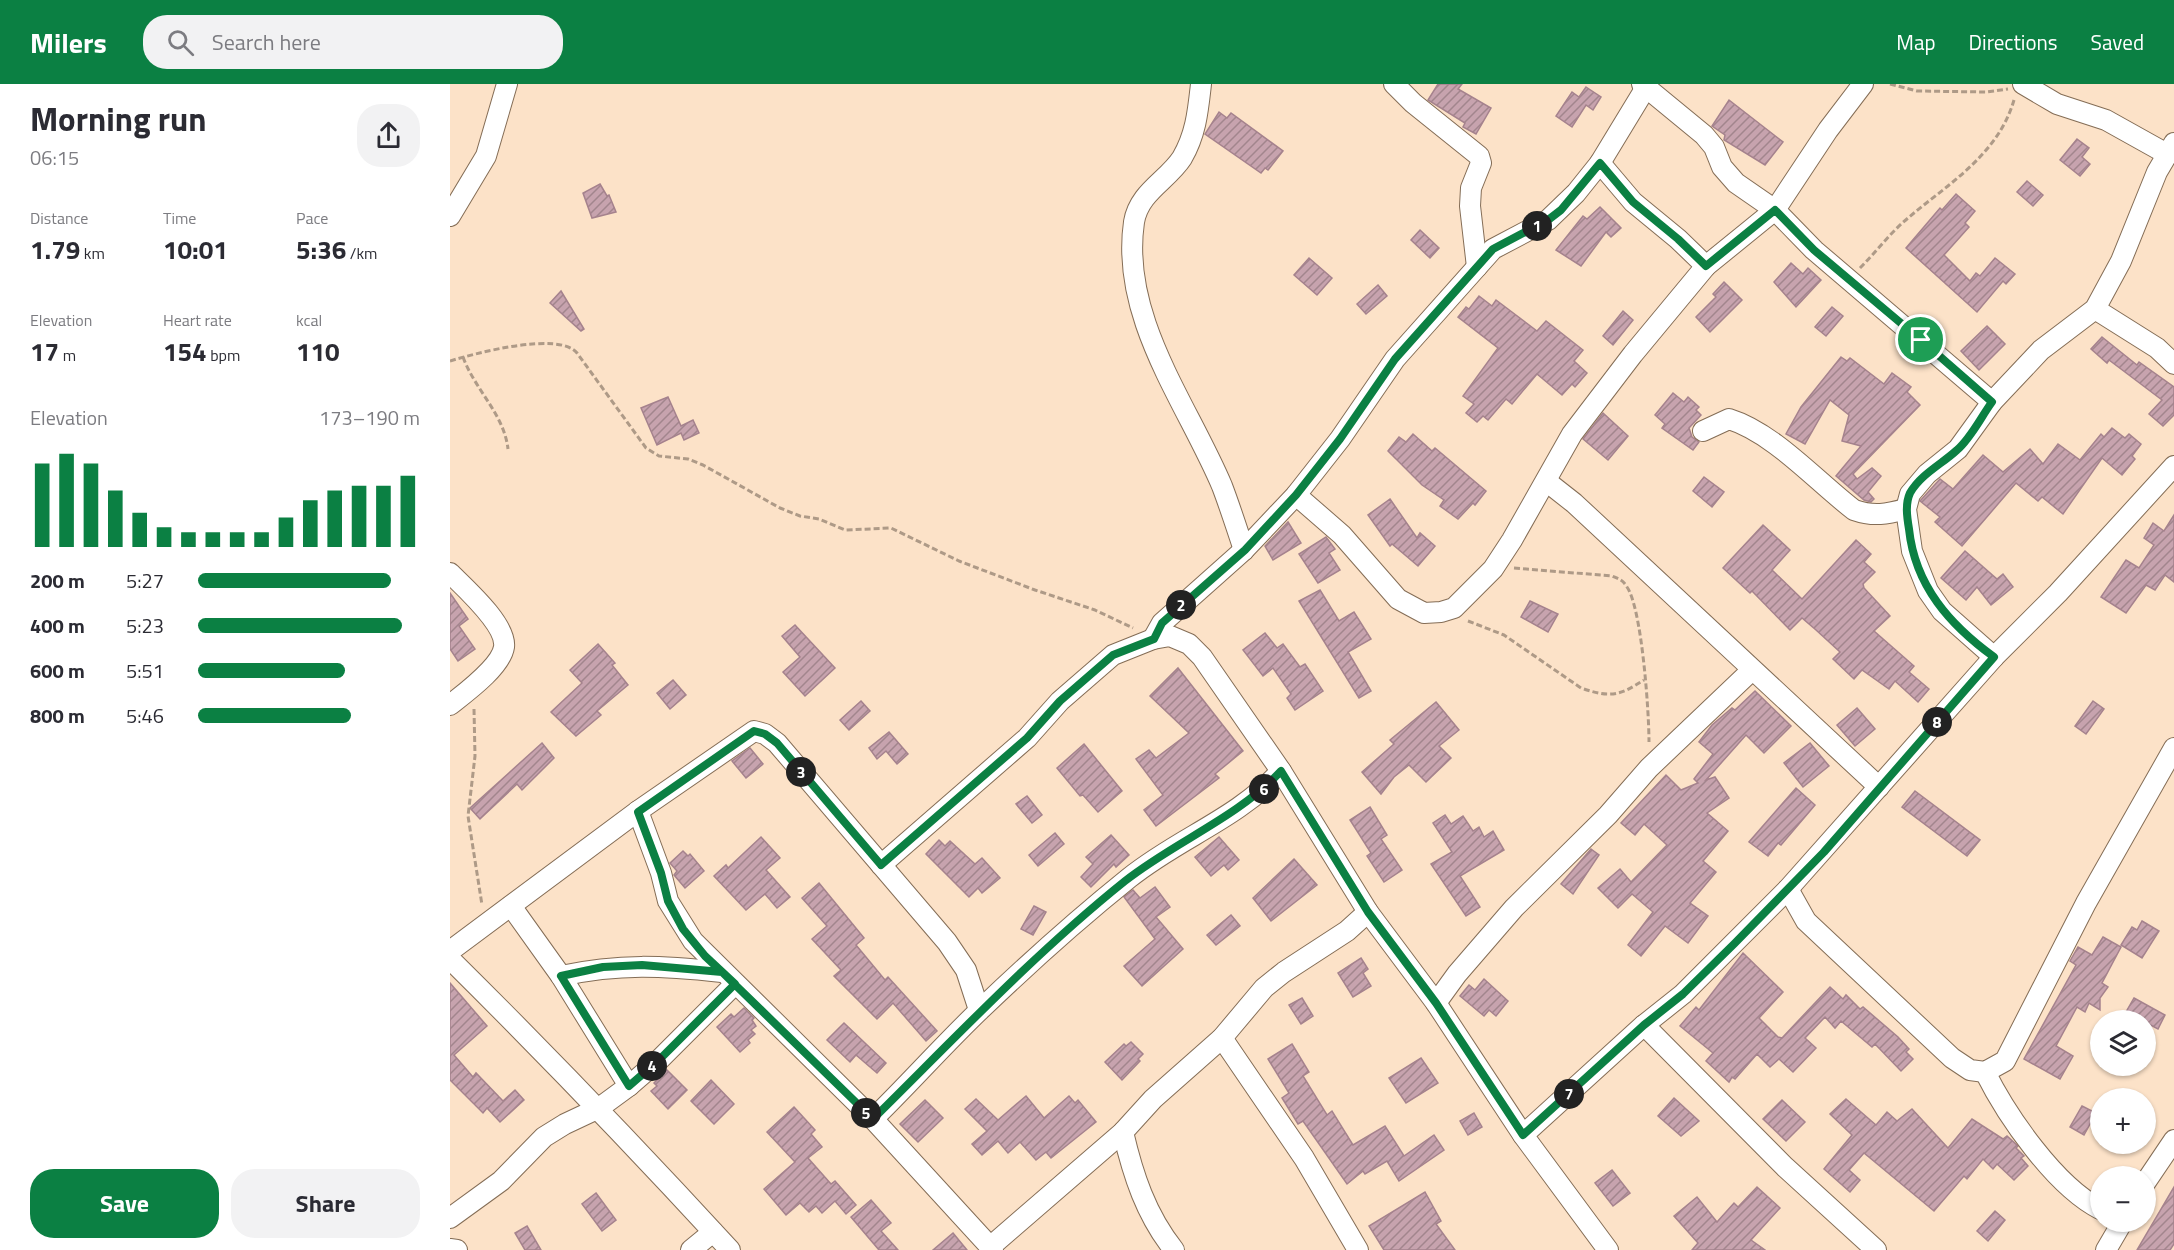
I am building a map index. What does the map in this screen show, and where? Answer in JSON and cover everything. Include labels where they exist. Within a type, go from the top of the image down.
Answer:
[{"type":"street","points":[[450,216],[486,156],[507,84]]},
{"type":"street","points":[[1201,84],[1198,119],[1181,159],[1148,193],[1137,209],[1133,244],[1135,280],[1160,359],[1221,485],[1245,550]]},
{"type":"street","points":[[1394,84],[1413,103],[1479,156],[1481,163],[1471,189],[1470,206],[1477,267]]},
{"type":"street","points":[[1296,495],[1342,535],[1398,599],[1424,613],[1441,612],[1454,608],[1493,569],[1572,434],[1672,303],[1706,266],[1775,210],[1828,130],[1863,84]]},
{"type":"street","points":[[1154,639],[1162,623],[1245,550],[1296,495],[1340,439],[1395,359],[1493,249],[1548,220],[1561,210],[1600,163],[1645,85],[1704,135],[1714,147],[1722,167],[1736,183],[1775,210],[1848,279],[1992,402]]},
{"type":"street","points":[[1994,657],[1949,618],[1928,591],[1912,551],[1906,508],[1910,494],[1918,484],[1958,449],[1992,402],[2041,350],[2095,309],[2121,261],[2157,172],[2170,149],[2106,120],[2057,104],[2023,86]]},
{"type":"street","points":[[1600,163],[1633,202],[1678,239],[1706,266]]},
{"type":"street","points":[[2095,309],[2157,348],[2174,364]]},
{"type":"street","points":[[1704,431],[1729,419],[1743,423],[1775,444],[1854,510],[1869,515],[1882,515],[1906,508]]},
{"type":"street","points":[[1523,1135],[1644,1025],[1683,994],[1788,889],[1994,657],[2058,593],[2174,466]]},
{"type":"street","points":[[1546,481],[1574,503],[1879,788]]},
{"type":"street","points":[[450,573],[499,627],[504,647],[496,664],[450,705]]},
{"type":"street","points":[[881,865],[1027,738],[1060,701],[1113,655],[1154,639],[1170,636],[1189,644],[1202,657],[1281,771],[1368,912],[1436,1003],[1523,1135],[1608,1250]]},
{"type":"street","points":[[1436,1003],[1457,974],[1514,908],[1608,815],[1649,768],[1752,670]]},
{"type":"street","points":[[450,951],[638,812],[754,731],[765,734],[777,743],[947,942],[966,970],[980,1010]]},
{"type":"street","points":[[1788,889],[1806,921],[1874,986],[1952,1058],[1970,1070],[1985,1071],[2005,1061],[2086,903],[2174,748]]},
{"type":"street","points":[[873,1119],[980,1010],[1092,908],[1142,867],[1241,808],[1260,793],[1281,771]]},
{"type":"street","points":[[638,812],[661,873],[668,901],[683,929],[729,978],[873,1119],[992,1248],[1123,1132],[1153,1100],[1222,1038],[1258,995],[1284,972],[1347,931],[1368,912]]},
{"type":"street","points":[[511,906],[561,976],[629,1086]]},
{"type":"street","points":[[450,959],[599,1108],[653,1170],[730,1250]]},
{"type":"street","points":[[561,976],[603,967],[642,965],[729,978]]},
{"type":"street","points":[[450,1218],[501,1181],[544,1137],[599,1108],[629,1086],[659,1060],[729,978]]},
{"type":"street","points":[[1644,1025],[1785,1167],[1876,1250]]},
{"type":"street","points":[[1222,1038],[1304,1158],[1358,1250]]},
{"type":"street","points":[[1985,1071],[2015,1120],[2060,1179],[2076,1194],[2090,1203]]},
{"type":"street","points":[[1123,1132],[1139,1191],[1149,1212],[1174,1250]]},
{"type":"street","points":[[2156,1167],[2174,1140]]},
{"type":"street","points":[[691,1250],[713,1232]]},
{"type":"street","points":[[2106,1250],[2117,1232]]},
{"type":"street","points":[[450,1249],[457,1250]]},
{"type":"path","points":[[1890,84],[1917,92],[1986,92],[2023,86]]},
{"type":"path","points":[[1848,279],[1907,218],[1966,171],[1992,144],[2023,86]]},
{"type":"path","points":[[450,361],[515,346],[567,344],[578,353],[646,448],[652,453],[688,459],[703,465],[780,508],[800,516],[819,519],[845,530],[875,527],[901,531],[935,550],[1008,580],[1095,610],[1154,639]]},
{"type":"path","points":[[463,357],[475,386],[504,428],[508,448]]},
{"type":"path","points":[[1493,569],[1584,572],[1621,579],[1631,594],[1636,616],[1649,718],[1649,768]]},
{"type":"path","points":[[1441,612],[1493,630],[1550,665],[1574,684],[1596,693],[1620,695],[1645,680]]},
{"type":"path","points":[[474,686],[475,756],[468,816],[473,857],[486,924]]},
{"type":"building","points":[[1438,84],[1462,84],[1458,89],[1491,108],[1476,134],[1463,127],[1465,123],[1428,100]]},
{"type":"building","points":[[1586,87],[1601,97],[1593,110],[1586,105],[1572,127],[1556,116],[1572,92],[1579,97]]},
{"type":"building","points":[[1729,100],[1783,142],[1765,165],[1724,140],[1725,135],[1712,126]]},
{"type":"building","points":[[1219,112],[1227,118],[1231,113],[1283,151],[1268,170],[1265,168],[1261,173],[1205,134]]},
{"type":"building","points":[[2077,139],[2089,148],[2082,157],[2090,164],[2080,176],[2060,160]]},
{"type":"building","points":[[2027,181],[2043,195],[2033,206],[2017,192]]},
{"type":"building","points":[[600,184],[607,196],[609,195],[616,212],[592,218],[583,193]]},
{"type":"building","points":[[1956,194],[1975,211],[1965,223],[1969,227],[1944,255],[1970,281],[1976,273],[1980,276],[1995,258],[2015,274],[2006,284],[2003,281],[1977,312],[1906,248],[1940,208],[1942,210]]},
{"type":"building","points":[[1600,207],[1621,228],[1611,237],[1606,232],[1581,266],[1556,250],[1583,216],[1587,219]]},
{"type":"building","points":[[1420,230],[1439,248],[1430,258],[1411,240]]},
{"type":"building","points":[[1309,258],[1332,278],[1317,295],[1294,275]]},
{"type":"building","points":[[1791,263],[1803,274],[1808,268],[1821,280],[1796,307],[1774,282]]},
{"type":"building","points":[[1724,282],[1742,300],[1710,332],[1696,317],[1716,297],[1713,294]]},
{"type":"building","points":[[1378,285],[1387,296],[1366,314],[1357,304]]},
{"type":"building","points":[[561,291],[584,329],[581,331],[550,303]]},
{"type":"building","points":[[1479,296],[1492,306],[1496,300],[1537,331],[1546,321],[1583,350],[1574,361],[1587,373],[1575,387],[1572,384],[1562,395],[1537,374],[1512,404],[1506,399],[1488,420],[1483,416],[1477,422],[1466,413],[1474,404],[1463,396],[1498,348],[1458,317],[1466,307],[1469,309]]},
{"type":"building","points":[[1832,307],[1843,316],[1826,336],[1815,327]]},
{"type":"building","points":[[1623,311],[1633,320],[1613,345],[1603,336]]},
{"type":"building","points":[[1987,326],[2005,344],[1979,370],[1961,351]]},
{"type":"building","points":[[2102,337],[2137,365],[2139,362],[2174,387],[2174,415],[2163,426],[2149,414],[2162,400],[2109,360],[2107,363],[2091,349]]},
{"type":"building","points":[[1841,357],[1847,361],[1850,358],[1884,384],[1892,373],[1911,387],[1907,392],[1920,405],[1853,474],[1857,479],[1872,468],[1881,476],[1868,492],[1874,499],[1871,502],[1864,500],[1836,476],[1861,446],[1842,441],[1849,415],[1830,400],[1805,444],[1786,434],[1801,407]]},
{"type":"building","points":[[1673,393],[1684,402],[1688,397],[1699,407],[1696,410],[1701,415],[1689,428],[1692,437],[1699,442],[1693,450],[1662,428],[1665,424],[1655,415]]},
{"type":"building","points":[[668,397],[681,426],[693,420],[699,433],[684,440],[681,433],[657,445],[641,408]]},
{"type":"building","points":[[1603,413],[1628,436],[1608,460],[1583,439]]},
{"type":"building","points":[[2112,428],[2125,438],[2129,434],[2141,444],[2132,456],[2135,459],[2122,475],[2102,458],[2063,514],[2042,497],[2038,501],[2016,483],[1962,546],[1935,522],[1940,517],[1920,501],[1940,479],[1953,489],[1983,455],[2003,472],[2030,449],[2043,464],[2058,444],[2080,460],[2101,434],[2104,437]]},
{"type":"building","points":[[1413,434],[1432,451],[1435,448],[1486,491],[1475,505],[1473,503],[1458,519],[1440,506],[1444,500],[1422,485],[1388,451],[1399,437],[1406,442]]},
{"type":"building","points":[[1704,477],[1724,492],[1712,507],[1693,491]]},
{"type":"building","points":[[1390,499],[1417,538],[1420,533],[1435,546],[1418,566],[1392,544],[1390,546],[1368,515]]},
{"type":"building","points":[[2174,515],[2174,582],[2165,575],[2155,590],[2146,585],[2126,613],[2101,597],[2126,560],[2139,568],[2154,545],[2144,538],[2153,523],[2164,531]]},
{"type":"building","points":[[1288,522],[1301,543],[1273,560],[1265,546]]},
{"type":"building","points":[[1763,525],[1790,550],[1772,570],[1802,599],[1856,540],[1871,554],[1864,562],[1875,572],[1863,584],[1864,588],[1890,616],[1874,631],[1914,666],[1909,672],[1929,689],[1918,702],[1895,681],[1889,689],[1862,670],[1854,679],[1833,659],[1840,652],[1802,618],[1790,630],[1752,591],[1750,593],[1723,568]]},
{"type":"building","points":[[1326,537],[1335,549],[1329,553],[1340,570],[1318,583],[1299,554]]},
{"type":"building","points":[[1965,551],[1997,579],[2003,574],[2013,587],[1991,605],[1977,587],[1966,600],[1941,578]]},
{"type":"building","points":[[1320,590],[1339,621],[1354,612],[1371,639],[1348,652],[1371,691],[1359,698],[1299,601]]},
{"type":"building","points":[[450,593],[468,619],[459,626],[475,649],[458,661],[450,649]]},
{"type":"building","points":[[1530,601],[1558,614],[1548,632],[1521,617]]},
{"type":"building","points":[[795,625],[835,668],[805,696],[783,672],[800,657],[782,636]]},
{"type":"building","points":[[1265,633],[1277,648],[1283,644],[1300,667],[1305,664],[1323,691],[1295,710],[1287,698],[1291,694],[1273,668],[1263,676],[1243,650]]},
{"type":"building","points":[[598,644],[615,663],[612,665],[628,685],[597,711],[601,715],[576,736],[551,712],[582,683],[570,670]]},
{"type":"building","points":[[1178,668],[1243,751],[1215,774],[1219,778],[1156,826],[1144,810],[1163,795],[1136,759],[1149,750],[1156,758],[1189,733],[1150,696]]},
{"type":"building","points":[[673,680],[686,695],[670,709],[657,693]]},
{"type":"building","points":[[1755,691],[1791,726],[1764,753],[1746,735],[1706,780],[1715,777],[1729,798],[1707,813],[1728,831],[1703,861],[1716,872],[1690,903],[1708,916],[1688,943],[1665,926],[1641,956],[1628,945],[1653,912],[1632,894],[1618,908],[1598,888],[1620,869],[1631,882],[1667,845],[1644,824],[1635,835],[1621,823],[1666,775],[1681,790],[1698,783],[1694,779],[1713,754],[1699,742],[1712,725],[1732,708],[1735,710]]},
{"type":"building","points":[[861,701],[870,711],[849,730],[840,720]]},
{"type":"building","points":[[2093,701],[2104,709],[2086,734],[2075,726]]},
{"type":"building","points":[[1436,702],[1459,730],[1439,746],[1451,758],[1426,782],[1409,765],[1394,777],[1381,794],[1362,772],[1394,744],[1390,740]]},
{"type":"building","points":[[1857,708],[1875,729],[1855,746],[1837,725]]},
{"type":"building","points":[[889,732],[908,754],[897,764],[886,751],[877,759],[869,748]]},
{"type":"building","points":[[542,743],[554,758],[522,790],[517,784],[480,819],[470,808]]},
{"type":"building","points":[[1810,743],[1829,766],[1803,787],[1784,763]]},
{"type":"building","points":[[1084,744],[1122,791],[1098,812],[1083,795],[1080,796],[1057,768]]},
{"type":"building","points":[[750,748],[763,764],[746,778],[732,761]]},
{"type":"building","points":[[1796,788],[1815,805],[1781,845],[1778,843],[1768,856],[1749,842]]},
{"type":"building","points":[[1915,791],[1980,840],[1967,856],[1902,807]]},
{"type":"building","points":[[1027,796],[1042,815],[1032,823],[1016,804]]},
{"type":"building","points":[[1370,807],[1387,835],[1381,839],[1402,870],[1384,882],[1367,856],[1371,853],[1350,820]]},
{"type":"building","points":[[1445,815],[1451,824],[1463,816],[1473,831],[1479,827],[1484,837],[1493,831],[1504,850],[1460,876],[1480,907],[1466,916],[1431,864],[1452,852],[1433,823]]},
{"type":"building","points":[[1055,833],[1064,844],[1038,866],[1029,855]]},
{"type":"building","points":[[1111,835],[1129,855],[1116,867],[1114,864],[1091,887],[1081,877],[1093,864],[1086,857]]},
{"type":"building","points":[[761,837],[780,858],[766,870],[790,897],[777,908],[765,894],[746,910],[714,876],[726,865],[728,868]]},
{"type":"building","points":[[1219,837],[1239,860],[1228,870],[1224,865],[1211,876],[1195,857]]},
{"type":"building","points":[[939,840],[945,846],[950,841],[975,864],[982,858],[1000,878],[982,893],[978,888],[969,897],[926,854]]},
{"type":"building","points":[[1591,849],[1599,855],[1573,894],[1561,884]]},
{"type":"building","points":[[683,851],[688,856],[690,854],[704,871],[685,888],[674,875],[677,871],[670,863]]},
{"type":"building","points":[[1294,859],[1317,885],[1271,921],[1253,898]]},
{"type":"building","points":[[819,883],[864,938],[856,945],[885,980],[888,977],[937,1031],[926,1041],[893,1003],[877,1019],[834,976],[841,970],[812,939],[827,926],[802,898]]},
{"type":"building","points":[[1155,887],[1170,907],[1156,917],[1183,949],[1142,986],[1124,966],[1155,939],[1124,897],[1133,890],[1140,898]]},
{"type":"building","points":[[1034,906],[1046,912],[1033,935],[1021,929]]},
{"type":"building","points":[[1231,915],[1240,926],[1216,945],[1207,935]]},
{"type":"building","points":[[2142,921],[2159,931],[2142,958],[2121,945],[2132,927],[2137,930]]},
{"type":"building","points":[[2103,937],[2121,947],[2102,983],[2108,987],[2100,998],[2100,1010],[2089,1003],[2085,1012],[2077,1007],[2056,1046],[2073,1056],[2060,1079],[2024,1059],[2076,965],[2070,961],[2078,947],[2092,955]]},
{"type":"building","points":[[1743,953],[1783,992],[1759,1018],[1778,1037],[1782,1038],[1830,987],[1843,999],[1846,995],[1860,1009],[1863,1007],[1898,1037],[1909,1049],[1906,1052],[1913,1059],[1901,1071],[1875,1044],[1872,1047],[1841,1021],[1835,1028],[1825,1017],[1805,1038],[1816,1048],[1793,1072],[1779,1059],[1770,1067],[1757,1054],[1735,1079],[1732,1077],[1729,1082],[1706,1061],[1713,1053],[1680,1026],[1696,1007],[1699,1010]]},
{"type":"building","points":[[1361,958],[1368,969],[1363,973],[1371,986],[1353,997],[1338,973]]},
{"type":"building","points":[[1484,979],[1508,1001],[1496,1016],[1489,1010],[1484,1016],[1460,996],[1469,985],[1475,990]]},
{"type":"building","points":[[450,983],[487,1026],[454,1055],[473,1077],[476,1073],[503,1101],[515,1090],[524,1100],[500,1122],[487,1108],[483,1113],[450,1080]]},
{"type":"building","points":[[1302,998],[1313,1016],[1301,1024],[1289,1005]]},
{"type":"building","points":[[2134,998],[2156,1010],[2127,1010]]},
{"type":"building","points":[[744,1008],[754,1018],[752,1020],[756,1026],[751,1030],[755,1034],[748,1040],[750,1043],[740,1052],[717,1027],[731,1014],[734,1017]]},
{"type":"building","points":[[2156,1010],[2165,1015],[2158,1029],[2156,1028]]},
{"type":"building","points":[[844,1023],[886,1063],[877,1073],[856,1055],[850,1062],[827,1040]]},
{"type":"building","points":[[1131,1042],[1143,1054],[1138,1059],[1140,1061],[1122,1080],[1105,1062],[1124,1044],[1126,1046]]},
{"type":"building","points":[[1292,1044],[1309,1072],[1303,1076],[1327,1115],[1332,1111],[1353,1145],[1385,1126],[1404,1156],[1434,1135],[1444,1150],[1399,1181],[1387,1161],[1365,1174],[1363,1171],[1347,1184],[1303,1121],[1298,1124],[1282,1098],[1289,1093],[1268,1059]]},
{"type":"building","points":[[1421,1058],[1438,1083],[1406,1103],[1389,1078]]},
{"type":"building","points":[[667,1070],[687,1090],[668,1109],[651,1091],[657,1086],[654,1083]]},
{"type":"building","points":[[711,1080],[734,1104],[714,1124],[691,1101]]},
{"type":"building","points":[[1026,1096],[1044,1118],[1069,1096],[1075,1103],[1078,1100],[1096,1122],[1051,1158],[1046,1152],[1036,1160],[1020,1142],[1008,1153],[998,1141],[982,1155],[972,1144],[987,1131],[965,1109],[976,1099],[998,1120]]},
{"type":"building","points":[[1674,1098],[1699,1121],[1681,1136],[1658,1116]]},
{"type":"building","points":[[1846,1099],[1876,1125],[1887,1112],[1897,1121],[1912,1109],[1948,1148],[1972,1119],[2003,1139],[2007,1136],[2018,1146],[2016,1148],[2024,1156],[2021,1158],[2028,1166],[2014,1180],[1997,1164],[1993,1169],[1983,1159],[1967,1179],[1964,1176],[1934,1211],[1864,1153],[1849,1170],[1860,1180],[1850,1192],[1824,1169],[1852,1135],[1830,1114]]},
{"type":"building","points":[[925,1100],[943,1118],[918,1142],[900,1124]]},
{"type":"building","points":[[1782,1100],[1805,1122],[1786,1141],[1763,1119]]},
{"type":"building","points":[[2082,1106],[2090,1110],[2090,1124],[2084,1135],[2070,1127]]},
{"type":"building","points":[[794,1107],[815,1130],[811,1134],[822,1147],[808,1158],[831,1184],[835,1181],[856,1205],[846,1214],[835,1201],[822,1213],[816,1206],[809,1212],[800,1203],[786,1215],[764,1189],[795,1162],[767,1132]]},
{"type":"building","points":[[1474,1113],[1482,1127],[1468,1135],[1460,1121]]},
{"type":"building","points":[[1612,1170],[1630,1193],[1613,1206],[1595,1183]]},
{"type":"building","points":[[1757,1187],[1780,1208],[1751,1240],[1765,1250],[1692,1250],[1698,1243],[1674,1216],[1697,1197],[1717,1222],[1734,1203],[1738,1207]]},
{"type":"building","points":[[2174,1187],[2174,1244],[2170,1250],[2137,1250],[2148,1232],[2156,1232],[2156,1218]]},
{"type":"building","points":[[1425,1192],[1441,1221],[1436,1224],[1455,1250],[1384,1250],[1369,1226]]},
{"type":"building","points":[[596,1193],[616,1220],[602,1231],[582,1204]]},
{"type":"building","points":[[871,1200],[891,1223],[881,1231],[898,1250],[879,1250],[851,1217]]},
{"type":"building","points":[[1995,1211],[2005,1220],[1988,1241],[1977,1231]]},
{"type":"building","points":[[527,1226],[541,1250],[525,1250],[515,1233]]},
{"type":"building","points":[[953,1233],[967,1250],[933,1250]]},
{"type":"route","points":[[1921,340],[1814,250],[1775,210],[1706,266],[1678,239],[1633,202],[1600,163],[1561,210],[1548,220],[1493,249],[1395,359],[1340,439],[1296,495],[1245,550],[1162,623],[1154,639],[1113,655],[1060,701],[1027,738],[881,865],[777,743],[765,734],[754,731],[638,812],[661,873],[668,901],[683,929],[705,956],[735,984],[659,1060],[629,1086],[586,1013],[561,976],[603,967],[642,965],[722,972],[735,984],[786,1034],[835,1084],[873,1119],[980,1010],[1092,908],[1150,861],[1241,808],[1260,793],[1281,771],[1368,912],[1436,1003],[1523,1135],[1644,1025],[1683,994],[1734,944],[1824,852],[1994,657],[1976,644],[1942,611],[1928,591],[1912,551],[1906,508],[1910,494],[1928,474],[1958,449],[1992,402],[1921,340]]}]
